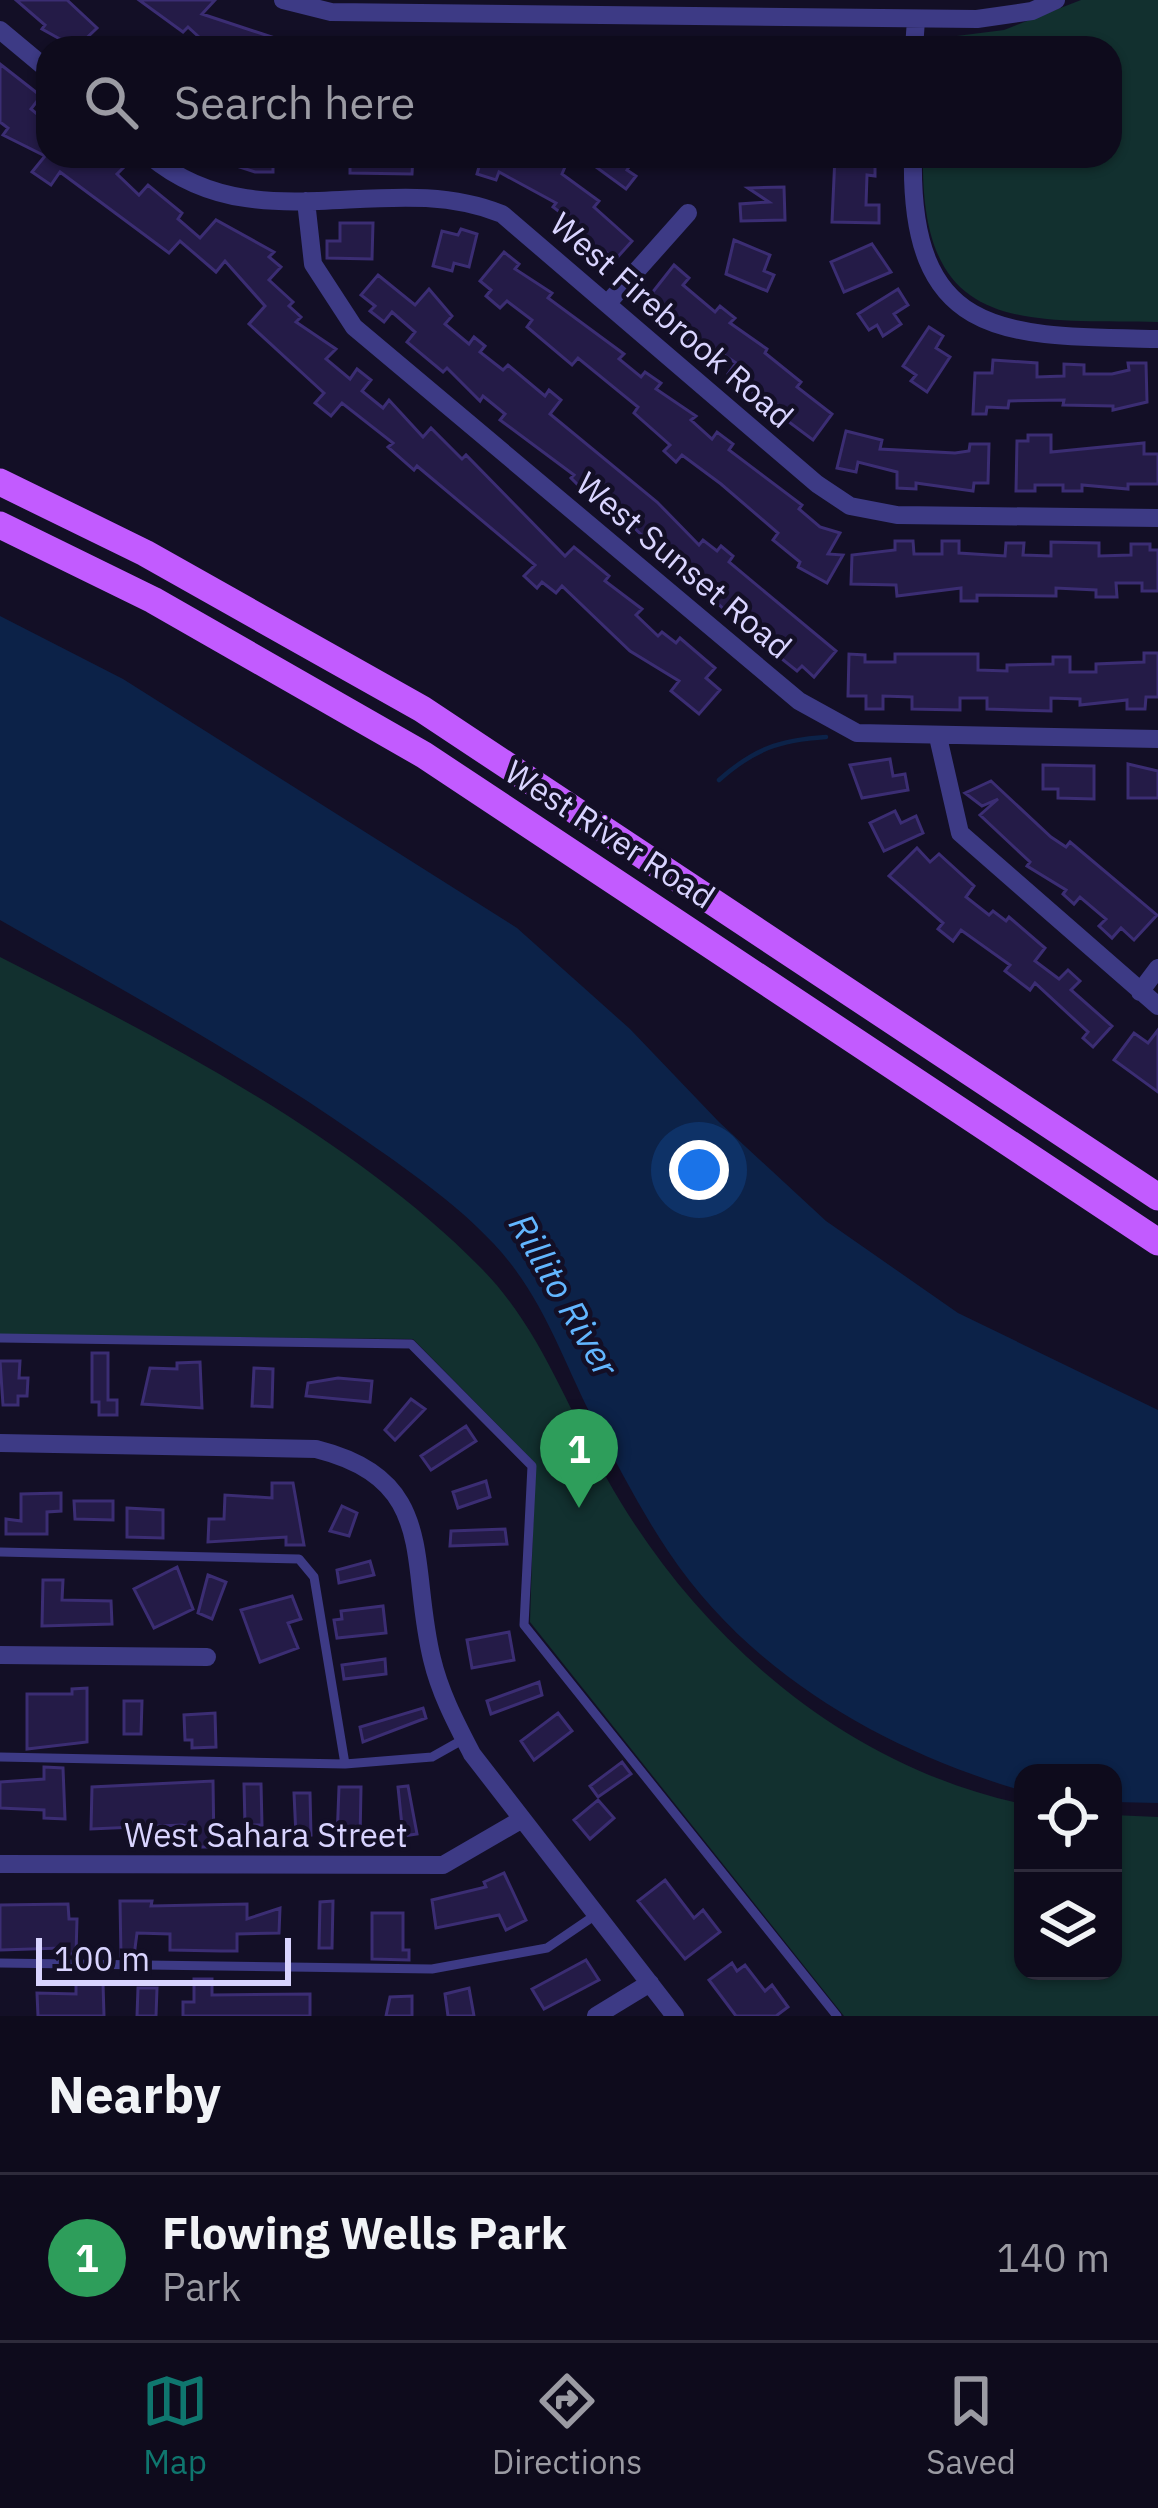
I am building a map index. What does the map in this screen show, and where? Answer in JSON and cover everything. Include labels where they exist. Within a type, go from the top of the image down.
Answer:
[{"type":"main road","name":"West River Road","points":[[0,482],[145,553],[422,709],[1158,1197]]},
{"type":"main road","name":"West River Road","points":[[0,525],[153,600],[384,731],[1158,1242]]},
{"type":"main road","points":[[830,1023],[852,994]]},
{"type":"street","points":[[283,0],[332,12],[695,9],[916,20],[992,19],[1056,0]]},
{"type":"street","points":[[915,36],[916,20]]},
{"type":"street","points":[[0,29],[36,60]]},
{"type":"street","name":"West Firebrook Road","points":[[165,168],[211,194],[306,201],[443,199],[502,214],[850,506],[897,515],[1158,518]]},
{"type":"street","points":[[913,168],[916,238],[947,293],[968,312],[1036,337],[1158,339]]},
{"type":"street","name":"West Sunset Road","points":[[306,201],[313,264],[354,327],[799,701],[857,733],[1158,739]]},
{"type":"street","points":[[607,304],[688,213]]},
{"type":"street","points":[[938,736],[960,833],[1158,1006]]},
{"type":"street","points":[[1140,992],[1158,968]]},
{"type":"street","points":[[0,1443],[316,1449],[353,1459],[382,1477],[408,1511],[432,1660],[464,1739],[519,1820],[675,2016]]},
{"type":"street","points":[[0,1655],[207,1657]]},
{"type":"street","name":"West Sahara Street","points":[[0,1864],[443,1865],[519,1820]]},
{"type":"street","points":[[596,2016],[650,1983]]},
{"type":"lane","points":[[0,1338],[411,1344],[532,1466],[524,1625],[838,2016]]},
{"type":"lane","points":[[0,1552],[299,1559],[314,1577],[345,1764]]},
{"type":"lane","points":[[0,1757],[345,1764],[432,1757],[464,1739]]},
{"type":"lane","points":[[0,1964],[432,1969],[547,1948],[597,1914]]},
{"type":"green space","points":[[1081,0],[1158,0],[1158,322],[1022,316],[987,305],[959,286],[939,257],[927,214],[924,168],[1122,168],[1122,36],[957,36],[1004,30]]},
{"type":"green space","points":[[0,957],[253,1094],[374,1175],[429,1220],[480,1267],[519,1315],[642,1535],[729,1640],[780,1686],[894,1759],[957,1786],[1014,1802],[1014,1980],[1122,1980],[1122,1815],[1158,1817],[1158,2016],[844,2016],[530,1622],[535,1463],[413,1339],[0,1335]]},
{"type":"water","name":"Rillito River","points":[[0,616],[123,679],[517,928],[630,1029],[719,1122],[826,1221],[958,1313],[1158,1410],[1158,1803],[1122,1802],[1122,1764],[1014,1764],[1014,1788],[971,1774],[871,1730],[780,1671],[701,1595],[668,1551],[596,1425],[540,1308],[512,1265],[479,1229],[412,1173],[316,1107],[0,920]]},
{"type":"building","points":[[16,0],[67,0],[97,28],[89,36],[55,36],[42,29],[45,25]]},
{"type":"building","points":[[139,0],[215,0],[202,14],[269,36],[198,36],[188,27],[183,32]]},
{"type":"building","points":[[0,64],[36,92],[31,109],[36,113],[36,152],[3,135],[8,128],[0,122]]},
{"type":"building","points":[[36,167],[123,168],[117,174],[139,195],[148,185],[182,213],[178,219],[200,238],[216,220],[274,252],[269,257],[281,267],[269,280],[293,302],[289,306],[301,317],[296,322],[336,349],[326,359],[350,379],[357,369],[371,380],[362,391],[383,408],[389,400],[423,437],[431,428],[462,459],[466,455],[565,556],[574,547],[609,576],[605,581],[642,609],[636,615],[658,636],[662,632],[676,643],[680,638],[715,668],[706,678],[720,690],[699,714],[671,691],[679,681],[630,651],[562,586],[556,593],[542,582],[537,588],[524,576],[535,565],[417,466],[414,470],[388,447],[393,443],[342,403],[331,416],[315,403],[324,393],[249,324],[265,306],[225,261],[216,272],[180,241],[169,253],[60,172],[51,185],[32,172]]},
{"type":"building","points":[[243,168],[273,168],[273,172]]},
{"type":"building","points":[[350,168],[412,168],[412,174],[350,173]]},
{"type":"building","points":[[479,168],[565,168],[562,174],[599,201],[594,207],[632,241],[615,260],[601,248],[594,256],[563,226],[569,219],[553,207],[556,203],[499,172],[496,180],[477,174]]},
{"type":"building","points":[[597,168],[628,168],[636,176],[626,189]]},
{"type":"building","points":[[834,168],[875,168],[875,176],[867,175],[866,205],[879,205],[879,223],[832,222]]},
{"type":"building","points":[[784,187],[785,220],[741,221],[740,204],[769,202],[748,188]]},
{"type":"building","points":[[340,223],[373,223],[372,259],[327,258],[327,241],[340,241]]},
{"type":"building","points":[[461,229],[477,234],[469,267],[454,263],[452,271],[433,266],[442,231],[458,235]]},
{"type":"building","points":[[734,240],[770,255],[764,271],[774,275],[767,291],[726,274]]},
{"type":"building","points":[[872,244],[891,272],[844,292],[831,262]]},
{"type":"building","points":[[504,252],[519,264],[515,269],[552,293],[548,298],[624,354],[619,359],[641,377],[645,372],[661,383],[656,389],[696,416],[691,420],[712,439],[717,432],[733,444],[729,450],[802,505],[799,509],[820,527],[840,533],[828,554],[843,555],[827,583],[798,567],[800,562],[773,540],[778,533],[721,484],[682,455],[676,462],[664,451],[670,445],[634,413],[638,407],[578,358],[572,365],[527,327],[532,320],[507,301],[500,308],[486,296],[491,290],[480,281]]},
{"type":"building","points":[[674,265],[689,278],[683,285],[715,312],[720,306],[735,318],[730,323],[767,349],[765,353],[801,382],[797,387],[832,414],[813,440],[785,419],[789,414],[769,398],[765,402],[728,374],[736,363],[698,338],[693,344],[656,313],[660,308],[648,298]]},
{"type":"building","points":[[378,275],[415,305],[429,289],[452,316],[445,324],[469,344],[474,337],[485,346],[480,352],[503,370],[508,365],[545,396],[549,390],[561,400],[550,414],[657,502],[699,545],[703,540],[733,556],[729,562],[836,651],[814,677],[802,666],[797,671],[763,644],[767,639],[754,627],[759,622],[735,601],[726,611],[713,599],[717,594],[678,570],[624,518],[620,522],[606,511],[610,505],[589,485],[584,491],[571,478],[574,475],[500,420],[505,414],[483,396],[480,401],[447,368],[443,372],[407,342],[415,332],[392,312],[384,322],[370,311],[375,306],[361,295]]},
{"type":"building","points":[[898,289],[908,305],[894,314],[901,324],[883,336],[877,325],[869,330],[858,314]]},
{"type":"building","points":[[929,327],[943,336],[936,348],[950,357],[927,392],[911,381],[916,375],[903,366]]},
{"type":"building","points":[[993,360],[1037,363],[1037,377],[1064,376],[1064,364],[1084,365],[1084,374],[1112,374],[1129,370],[1128,363],[1146,363],[1147,402],[1113,410],[1113,406],[1063,405],[1064,400],[1009,401],[1008,408],[987,407],[986,414],[973,414],[975,373],[992,373]]},
{"type":"building","points":[[846,431],[882,440],[880,449],[955,453],[969,451],[970,444],[989,444],[988,483],[974,483],[973,491],[916,483],[916,489],[897,488],[897,472],[858,462],[856,472],[837,468]]},
{"type":"building","points":[[1028,435],[1051,435],[1051,452],[1144,443],[1144,454],[1158,454],[1158,484],[1128,484],[1128,489],[1082,485],[1082,491],[1035,485],[1035,491],[1016,491],[1017,441],[1028,441]]},
{"type":"building","points":[[895,541],[913,541],[914,554],[942,554],[942,541],[959,541],[959,553],[1005,556],[1006,543],[1024,543],[1023,555],[1051,556],[1051,542],[1099,543],[1099,556],[1131,555],[1131,544],[1150,544],[1150,550],[1158,550],[1158,591],[1142,591],[1142,583],[1116,583],[1117,597],[1096,597],[1096,590],[1056,588],[1056,596],[977,595],[977,601],[961,601],[961,588],[897,596],[896,585],[851,584],[852,555],[895,550]]},
{"type":"building","points":[[1144,653],[1158,653],[1158,697],[1146,697],[1145,709],[1127,709],[1127,700],[1080,705],[1080,699],[1051,698],[1051,711],[987,709],[987,698],[960,698],[960,710],[912,709],[912,697],[883,696],[883,709],[866,709],[866,696],[848,696],[849,654],[865,655],[865,662],[895,662],[895,654],[978,654],[978,670],[1007,671],[1007,665],[1053,664],[1053,657],[1070,657],[1070,672],[1096,672],[1096,664],[1144,662]]},
{"type":"building","points":[[890,759],[893,776],[905,774],[908,790],[862,798],[850,765]]},
{"type":"building","points":[[1128,764],[1158,771],[1158,798],[1128,798]]},
{"type":"building","points":[[1043,765],[1094,766],[1094,799],[1058,798],[1058,789],[1043,789]]},
{"type":"building","points":[[991,781],[1051,837],[1066,847],[1070,842],[1157,915],[1134,940],[1121,928],[1112,938],[1099,926],[1106,919],[1080,897],[1074,904],[1063,894],[1066,890],[1027,866],[1030,862],[980,815],[998,799],[982,806],[965,793]]},
{"type":"building","points":[[895,811],[901,823],[916,816],[923,833],[884,851],[870,823]]},
{"type":"building","points":[[917,848],[930,862],[939,854],[974,886],[966,897],[989,915],[993,911],[1006,921],[1009,917],[1045,948],[1035,961],[1059,979],[1068,970],[1080,981],[1071,990],[1112,1026],[1093,1047],[1083,1038],[1088,1032],[1035,983],[1030,990],[1005,971],[1010,965],[961,930],[953,941],[938,929],[943,923],[889,876]]},
{"type":"building","points":[[1158,1030],[1158,1092],[1114,1060],[1134,1033],[1148,1043]]},
{"type":"building","points":[[92,1353],[108,1353],[108,1400],[117,1400],[117,1415],[99,1415],[99,1402],[92,1402]]},
{"type":"building","points":[[0,1361],[20,1361],[19,1378],[28,1378],[27,1396],[18,1396],[18,1405],[3,1405]]},
{"type":"building","points":[[200,1362],[202,1408],[142,1404],[150,1368],[177,1369],[177,1363]]},
{"type":"building","points":[[254,1368],[273,1369],[272,1407],[252,1406]]},
{"type":"building","points":[[338,1378],[372,1381],[370,1402],[306,1396],[308,1383]]},
{"type":"building","points":[[411,1399],[425,1409],[395,1440],[385,1430]]},
{"type":"building","points":[[466,1426],[476,1441],[431,1470],[421,1456]]},
{"type":"building","points":[[486,1481],[490,1497],[458,1508],[453,1492]]},
{"type":"building","points":[[272,1483],[293,1483],[304,1545],[286,1545],[286,1537],[208,1542],[209,1519],[224,1519],[225,1495],[272,1498]]},
{"type":"building","points":[[61,1493],[61,1511],[47,1512],[47,1534],[6,1534],[6,1519],[21,1521],[21,1494]]},
{"type":"building","points":[[74,1501],[113,1501],[113,1520],[75,1519]]},
{"type":"building","points":[[342,1506],[357,1513],[349,1536],[330,1531]]},
{"type":"building","points":[[127,1508],[163,1510],[163,1538],[127,1537]]},
{"type":"building","points":[[505,1529],[507,1544],[450,1546],[451,1531]]},
{"type":"building","points":[[370,1561],[374,1575],[339,1583],[337,1570]]},
{"type":"building","points":[[177,1567],[193,1609],[154,1628],[134,1589]]},
{"type":"building","points":[[208,1575],[226,1582],[212,1619],[198,1613]]},
{"type":"building","points":[[43,1580],[63,1580],[62,1600],[111,1601],[112,1624],[42,1626]]},
{"type":"building","points":[[292,1596],[301,1619],[288,1623],[298,1648],[260,1662],[241,1610]]},
{"type":"building","points":[[383,1606],[386,1633],[337,1638],[334,1620],[342,1619],[341,1611]]},
{"type":"building","points":[[509,1632],[514,1660],[472,1668],[467,1640]]},
{"type":"building","points":[[385,1659],[386,1674],[344,1679],[342,1665]]},
{"type":"building","points":[[539,1682],[542,1695],[491,1714],[487,1701]]},
{"type":"building","points":[[87,1688],[87,1742],[27,1749],[27,1694],[72,1694],[72,1689]]},
{"type":"building","points":[[124,1701],[142,1701],[141,1734],[124,1734]]},
{"type":"building","points":[[423,1708],[426,1718],[363,1742],[360,1727]]},
{"type":"building","points":[[215,1713],[216,1747],[192,1748],[192,1740],[185,1740],[184,1715]]},
{"type":"building","points":[[558,1713],[572,1731],[534,1760],[521,1741]]},
{"type":"building","points":[[622,1762],[631,1774],[598,1797],[590,1786]]},
{"type":"building","points":[[44,1767],[63,1768],[65,1819],[44,1818],[44,1810],[0,1808],[0,1782],[44,1779]]},
{"type":"building","points":[[213,1781],[214,1847],[195,1847],[194,1828],[182,1825],[91,1829],[92,1787]]},
{"type":"building","points":[[244,1784],[261,1784],[262,1825],[245,1825]]},
{"type":"building","points":[[408,1786],[417,1834],[403,1836],[398,1787]]},
{"type":"building","points":[[339,1787],[361,1787],[360,1840],[337,1840]]},
{"type":"building","points":[[294,1793],[310,1793],[311,1835],[296,1836]]},
{"type":"building","points":[[598,1800],[614,1818],[590,1839],[574,1820]]},
{"type":"building","points":[[504,1873],[526,1920],[506,1930],[499,1915],[436,1928],[432,1900],[486,1887],[484,1882]]},
{"type":"building","points":[[665,1880],[694,1918],[703,1910],[720,1932],[685,1959],[638,1901]]},
{"type":"building","points":[[120,1901],[152,1901],[151,1906],[247,1904],[247,1919],[280,1908],[279,1933],[237,1934],[237,1951],[221,1951],[170,1950],[170,1934],[137,1933],[134,1956],[121,1956]]},
{"type":"building","points":[[333,1901],[332,1948],[319,1948],[320,1902]]},
{"type":"building","points":[[68,1904],[69,1919],[77,1919],[76,1954],[61,1954],[61,1948],[0,1950],[0,1905]]},
{"type":"building","points":[[372,1913],[403,1913],[403,1950],[409,1950],[409,1960],[372,1959]]},
{"type":"building","points":[[586,1960],[599,1980],[544,2009],[532,1989]]},
{"type":"building","points":[[732,1963],[737,1971],[745,1965],[765,1991],[772,1985],[788,2007],[776,2016],[736,2016],[709,1980]]},
{"type":"building","points":[[194,1979],[212,1979],[212,1995],[310,1994],[310,2016],[183,2016],[183,2002],[194,2002]]},
{"type":"building","points":[[76,1983],[103,1983],[104,2016],[38,2016],[37,1993],[76,1994]]},
{"type":"building","points":[[138,1988],[157,1988],[156,2016],[137,2016]]},
{"type":"building","points":[[469,1988],[474,2016],[448,2016],[445,1994]]},
{"type":"building","points":[[412,1996],[412,2016],[386,2016],[390,1997]]},
{"type":"waterway","points":[[719,780],[768,748],[826,737]]},
{"type":"place","name":"Flowing Wells Park","points":[[579,1508]]}]
